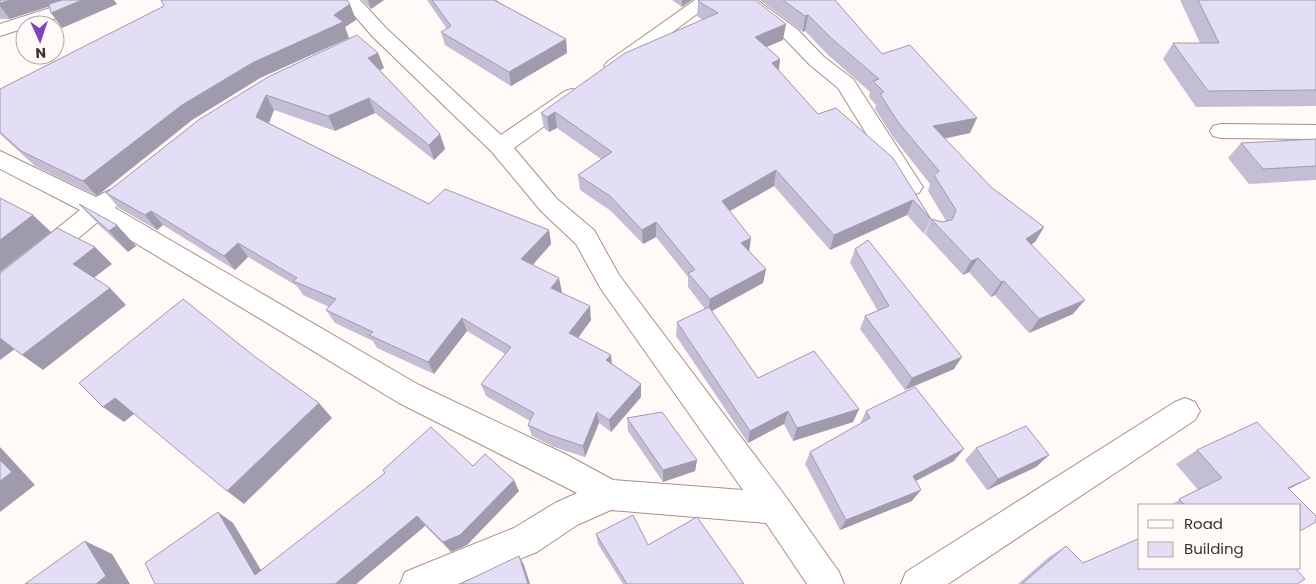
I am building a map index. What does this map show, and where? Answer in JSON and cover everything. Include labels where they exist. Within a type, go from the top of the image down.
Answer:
[{"type":"street","points":[[0,30],[94,0]]},
{"type":"street","points":[[350,0],[371,37],[500,146],[549,205],[586,237],[610,282],[775,508],[827,584]]},
{"type":"street","points":[[500,146],[707,0]]},
{"type":"street","points":[[745,0],[790,33],[817,61],[846,84],[920,202]]},
{"type":"street","points":[[1221,131],[1316,132]]},
{"type":"street","points":[[0,159],[98,209],[409,394],[556,465],[610,495],[775,508]]},
{"type":"street","points":[[0,289],[124,188]]},
{"type":"street","points":[[918,584],[1185,411]]},
{"type":"street","points":[[417,584],[525,540],[566,514],[610,495]]},
{"type":"building","points":[[0,0],[11,0],[0,3]]},
{"type":"building","points":[[62,0],[82,0],[51,13],[49,4]]},
{"type":"building","points":[[161,0],[347,0],[350,4],[334,15],[343,22],[252,63],[182,105],[83,181],[21,151],[0,132],[0,89],[47,65],[65,65],[65,56],[164,6]]},
{"type":"building","points":[[432,0],[494,0],[566,39],[509,72],[441,32],[451,26]]},
{"type":"building","points":[[699,0],[755,0],[786,24],[755,37],[780,59],[772,63],[818,114],[836,108],[893,158],[931,219],[913,200],[834,235],[776,170],[722,201],[751,238],[741,243],[766,269],[710,299],[688,273],[695,270],[656,222],[642,230],[610,196],[578,175],[612,152],[555,112],[547,117],[541,113],[625,53],[718,13]]},
{"type":"building","points":[[783,0],[835,0],[882,54],[910,45],[977,118],[933,126],[991,187],[1044,227],[1026,239],[1085,300],[1039,319],[1004,281],[1001,282],[978,258],[971,261],[931,219],[942,222],[952,220],[956,210],[934,175],[939,171],[898,122],[880,94],[884,92],[873,81],[879,79],[831,38],[808,15],[805,16]]},
{"type":"building","points":[[1198,0],[1316,0],[1316,90],[1208,91],[1173,43],[1219,43]]},
{"type":"building","points":[[357,35],[378,53],[368,58],[440,134],[429,145],[369,98],[328,116],[266,95],[256,117],[429,204],[445,189],[549,230],[521,259],[559,278],[551,288],[590,306],[569,333],[611,355],[606,360],[641,384],[609,420],[597,412],[583,446],[528,425],[534,413],[481,384],[511,347],[462,318],[428,362],[369,335],[373,332],[326,310],[336,299],[293,281],[297,278],[238,243],[224,256],[151,211],[145,215],[106,193],[200,119],[268,77]]},
{"type":"building","points":[[1316,139],[1316,166],[1263,169],[1241,143]]},
{"type":"building","points":[[0,198],[33,215],[0,240]]},
{"type":"building","points":[[79,204],[117,225],[109,231]]},
{"type":"building","points":[[57,228],[95,247],[73,264],[110,288],[22,355],[0,338],[0,273]]},
{"type":"building","points":[[868,240],[962,357],[912,378],[865,316],[889,306],[855,249]]},
{"type":"building","points":[[183,299],[254,356],[319,403],[227,491],[115,398],[103,407],[79,383]]},
{"type":"building","points":[[709,307],[758,378],[814,351],[859,409],[797,428],[788,411],[750,431],[677,322]]},
{"type":"building","points":[[915,387],[964,449],[913,476],[921,490],[846,520],[810,452],[870,418],[866,411]]},
{"type":"building","points":[[662,412],[697,460],[663,470],[627,418]]},
{"type":"building","points":[[1257,422],[1310,478],[1288,488],[1316,516],[1316,522],[1301,530],[1301,504],[1184,504],[1179,499],[1222,478],[1197,450]]},
{"type":"building","points":[[1026,426],[1049,455],[998,479],[976,448]]},
{"type":"building","points":[[431,427],[473,466],[485,454],[514,480],[460,535],[443,542],[417,516],[335,584],[155,584],[145,563],[218,512],[255,575],[385,473],[383,470]]},
{"type":"building","points":[[0,460],[12,472],[0,481]]},
{"type":"building","points":[[633,515],[648,545],[697,517],[744,584],[627,584],[596,534]]},
{"type":"building","points":[[1138,539],[1138,569],[1296,569],[1305,579],[1297,584],[1022,584],[1066,546],[1083,563]]},
{"type":"building","points":[[85,541],[106,576],[96,584],[25,584]]},
{"type":"building","points":[[519,556],[528,584],[460,584]]}]
